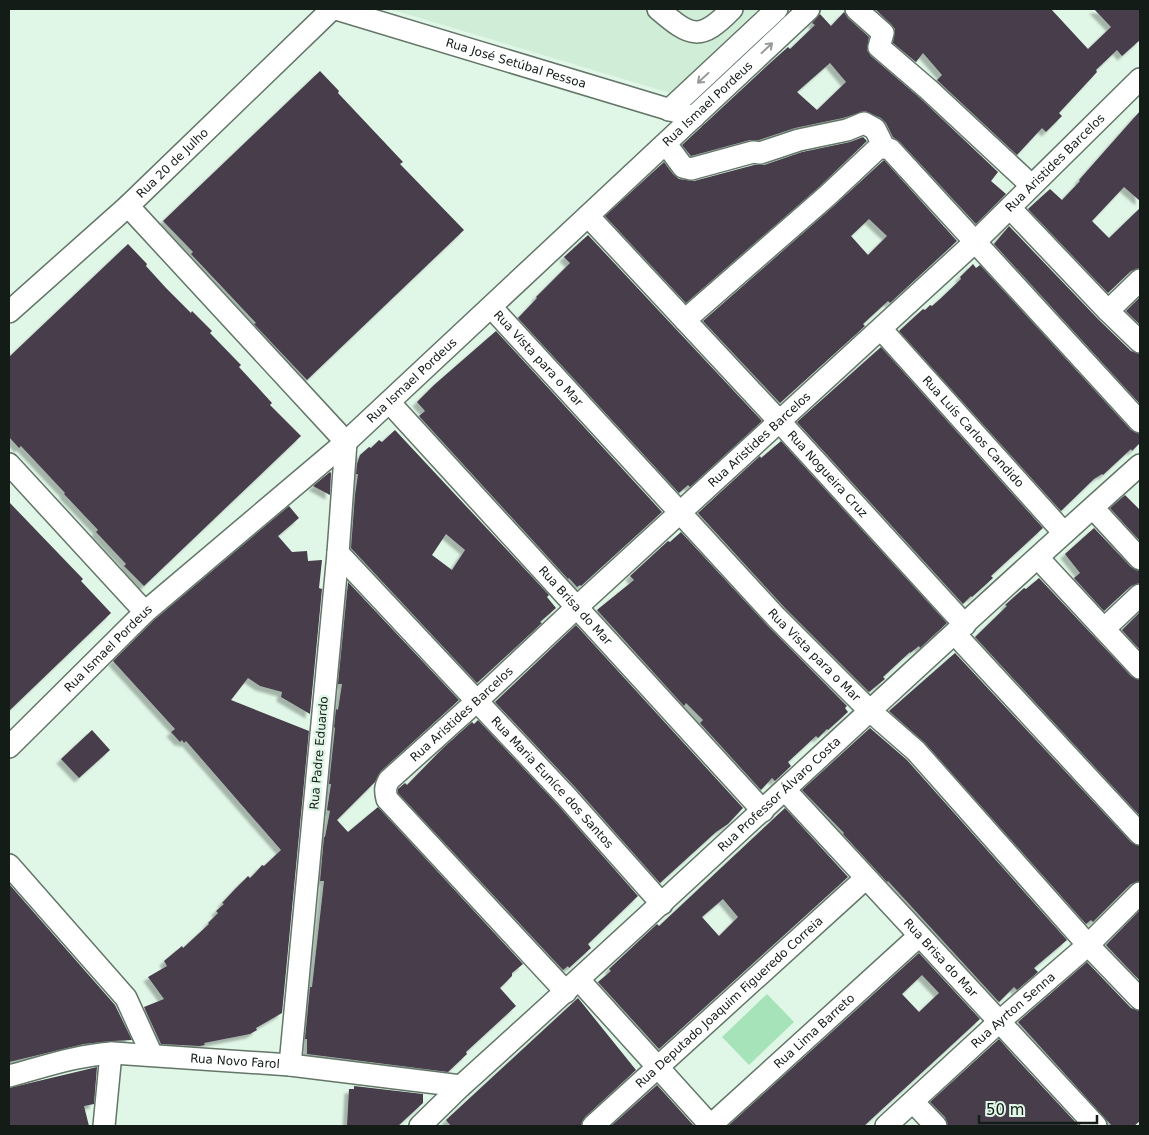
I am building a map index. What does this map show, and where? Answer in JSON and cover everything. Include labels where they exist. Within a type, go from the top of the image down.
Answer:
[{"type":"street","name":"Rua 20 de Julho","points":[[9,312],[128,206],[332,9]]},
{"type":"street","name":"Rua José Setúbal Pessoa","points":[[336,9],[694,117]]},
{"type":"street","points":[[658,9],[684,30],[695,32],[715,25],[732,9]]},
{"type":"street","name":"Rua Ismael Pordeus","points":[[669,110],[777,9]]},
{"type":"street","name":"Rua Ismael Pordeus","points":[[9,747],[145,612],[346,442],[810,9]]},
{"type":"street","points":[[856,9],[883,33],[879,47],[928,89],[1031,185]]},
{"type":"street","name":"Rua Aristides Barcelos","points":[[572,986],[387,799],[385,791],[389,780],[976,241],[1140,79]]},
{"type":"street","points":[[666,144],[683,167],[691,169],[753,152],[760,153],[800,140],[847,130],[864,123],[875,129],[884,147],[891,150],[976,241],[1140,422]]},
{"type":"street","points":[[685,320],[819,203],[876,150],[884,147]]},
{"type":"street","points":[[128,206],[346,442]]},
{"type":"street","points":[[1010,208],[1140,342]]},
{"type":"street","name":"Rua Nogueira Cruz","points":[[588,216],[780,422],[1140,834]]},
{"type":"street","points":[[1108,311],[1140,280]]},
{"type":"street","name":"Rua Vista para o Mar","points":[[491,307],[679,514],[776,617],[869,710],[916,750],[1088,945],[1140,999]]},
{"type":"street","name":"Rua Luís Carlos Candido","points":[[881,329],[1064,533]]},
{"type":"street","name":"Rua Brisa do Mar","points":[[389,402],[763,811]]},
{"type":"street","name":"Rua Padre Eduardo","points":[[290,1065],[338,553],[346,442]]},
{"type":"street","points":[[9,464],[145,612]]},
{"type":"street","name":"Rua Professor Álvaro Costa","points":[[420,1126],[461,1086],[763,811],[869,710],[1140,465]]},
{"type":"street","points":[[1093,508],[1140,559]]},
{"type":"street","name":"Rua Maria Euníce dos Santos","points":[[338,553],[478,700],[662,904]]},
{"type":"street","points":[[1038,558],[1140,668]]},
{"type":"street","points":[[1104,629],[1140,595]]},
{"type":"street","name":"Rua Brisa do Mar","points":[[785,790],[1096,1126]]},
{"type":"street","points":[[9,864],[126,998],[152,1055]]},
{"type":"street","name":"Rua Deputado Joaquim Figueredo Correia","points":[[593,1126],[866,878]]},
{"type":"street","name":"Rua Ayrton Senna","points":[[886,1126],[1000,1021],[1088,945],[1140,892]]},
{"type":"street","name":"Rua Lima Barreto","points":[[710,1126],[919,936]]},
{"type":"street","points":[[572,986],[658,1067],[710,1126]]},
{"type":"street","points":[[104,1126],[111,1053]]},
{"type":"street","name":"Rua Novo Farol","points":[[9,1076],[70,1059],[111,1053],[290,1065],[461,1086]]},
{"type":"street","points":[[913,1102],[936,1126]]},
{"type":"shaded area","points":[[390,9],[758,9],[670,93]]},
{"type":"green space","points":[[767,994],[794,1022],[749,1065],[722,1037]]},
{"type":"building","points":[[875,9],[1051,9],[1088,49],[1111,27],[1094,9],[1140,9],[1140,40],[1122,56],[1117,50],[1096,70],[1097,72],[1059,113],[1062,116],[1046,132],[1042,128],[1017,155],[937,80],[942,75],[923,53],[916,62],[893,43],[895,29]]},
{"type":"building","points":[[844,12],[869,37],[867,50],[871,56],[920,98],[998,172],[991,181],[1006,194],[976,224],[900,142],[893,137],[886,123],[881,118],[865,111],[843,118],[795,128],[759,140],[750,140],[691,156],[682,145],[788,47],[790,49],[815,25],[812,23],[820,14],[831,26]],"holes":[[[830,63],[846,82],[817,110],[797,92]]]},
{"type":"building","points":[[320,71],[339,91],[338,93],[403,162],[400,164],[464,230],[307,380],[254,324],[256,323],[191,254],[193,252],[163,221]]},
{"type":"building","points":[[1140,111],[1140,201],[1124,187],[1092,221],[1109,238],[1140,208],[1140,268],[1131,271],[1108,293],[1028,209],[1050,189],[1062,200]]},
{"type":"building","points":[[863,137],[867,141],[819,187],[686,303],[605,216],[664,162],[679,179],[694,181],[754,165],[764,165],[802,152],[850,142]]},
{"type":"building","points":[[884,160],[957,241],[890,303],[888,301],[863,324],[865,326],[780,403],[703,321]],"holes":[[[869,219],[887,236],[868,255],[851,236]]]},
{"type":"building","points":[[1009,226],[1099,320],[1131,351],[1140,354],[1140,404],[994,244]]},
{"type":"building","points":[[588,235],[762,421],[690,487],[688,485],[679,493],[518,318],[570,263],[564,257]]},
{"type":"building","points":[[128,244],[166,288],[212,331],[210,333],[241,365],[239,367],[272,403],[270,405],[301,436],[144,586],[124,566],[126,564],[96,532],[98,530],[65,493],[21,446],[19,448],[9,437],[9,357]]},
{"type":"building","points":[[973,264],[976,268],[980,265],[1131,430],[1140,434],[1140,443],[1132,451],[1131,449],[1103,475],[1094,479],[1061,511],[899,331],[923,309],[925,310],[930,305],[932,306],[940,299],[961,279],[960,277]]},
{"type":"building","points":[[1140,297],[1140,325],[1126,311]]},
{"type":"building","points":[[496,331],[662,512],[581,586],[577,587],[568,579],[419,416],[425,411],[417,402]]},
{"type":"building","points":[[881,347],[1043,528],[991,576],[993,578],[963,604],[797,422]]},
{"type":"building","points":[[395,430],[549,595],[547,597],[556,608],[477,683],[351,548],[358,474],[356,474],[357,464],[360,455],[369,447],[371,448],[379,440],[382,442]],"holes":[[[446,534],[465,550],[452,570],[432,555]]]},
{"type":"building","points":[[781,441],[947,623],[920,648],[919,646],[910,652],[883,677],[885,679],[869,692],[785,608],[698,513],[760,456],[761,458]]},
{"type":"building","points":[[331,473],[330,495],[313,486]]},
{"type":"building","points":[[1125,495],[1140,510],[1140,541],[1110,508]]},
{"type":"building","points":[[9,502],[83,579],[81,581],[111,613],[9,711]]},
{"type":"building","points":[[289,506],[299,518],[278,536],[292,552],[307,551],[308,561],[322,560],[319,588],[322,589],[310,714],[281,697],[282,692],[260,686],[248,678],[231,700],[309,731],[282,1013],[256,1028],[257,1030],[250,1034],[204,1043],[205,1045],[200,1046],[161,1044],[144,1007],[164,999],[148,977],[167,966],[164,961],[182,946],[183,948],[209,924],[218,913],[216,911],[235,889],[248,876],[250,878],[262,865],[264,866],[281,850],[186,741],[184,743],[182,740],[180,742],[171,732],[175,729],[113,661],[153,621]]},
{"type":"building","points":[[1094,528],[1131,567],[1140,571],[1140,583],[1131,586],[1104,611],[1074,578],[1080,573],[1065,554]]},
{"type":"building","points":[[681,532],[767,625],[847,706],[845,708],[848,712],[818,738],[816,736],[788,762],[791,766],[775,781],[772,778],[761,790],[700,723],[703,720],[686,703],[684,706],[597,610],[634,580],[630,576],[668,541],[670,542]]},
{"type":"building","points":[[1039,578],[1131,676],[1140,680],[1140,816],[975,637],[1007,606],[1005,605]]},
{"type":"building","points":[[348,582],[459,700],[381,771],[375,782],[337,820],[348,832],[378,807],[523,964],[512,973],[512,976],[500,988],[516,1006],[466,1052],[467,1054],[448,1072],[307,1054],[307,1039],[305,1039],[324,881],[320,881],[324,837],[330,811],[327,810],[331,784],[329,784],[336,709],[338,710],[342,684],[338,684]]},
{"type":"building","points":[[1140,612],[1140,650],[1122,630]]},
{"type":"building","points":[[576,625],[743,808],[728,824],[716,832],[660,883],[575,787],[495,702]]},
{"type":"building","points":[[955,653],[1131,842],[1140,846],[1140,881],[1131,884],[1093,922],[1091,920],[1086,924],[925,743],[889,711]]},
{"type":"building","points":[[478,720],[557,804],[638,896],[588,944],[591,948],[569,968],[568,966],[563,970],[398,793],[398,789],[405,783],[407,785],[443,748],[472,722],[474,724]]},
{"type":"building","points":[[870,728],[907,760],[1067,940],[1034,968],[1038,972],[1017,990],[1014,987],[999,1002],[802,790]]},
{"type":"building","points":[[92,730],[110,750],[79,778],[61,759]]},
{"type":"building","points":[[785,808],[848,877],[659,1049],[598,982],[611,971],[609,969],[657,924],[659,926]],"holes":[[[723,899],[738,917],[719,936],[702,917]]]},
{"type":"building","points":[[9,884],[115,1005],[132,1040],[84,1044],[9,1062]]},
{"type":"building","points":[[1140,910],[1140,981],[1106,945]]},
{"type":"building","points":[[919,953],[980,1019],[864,1126],[728,1126]],"holes":[[[922,975],[939,993],[919,1012],[902,994]]]},
{"type":"building","points":[[1087,962],[1131,1008],[1140,1011],[1140,1121],[1134,1126],[1112,1126],[1018,1022]]},
{"type":"building","points":[[578,998],[636,1070],[585,1117],[581,1126],[451,1126],[446,1120]]},
{"type":"building","points":[[999,1039],[1079,1126],[948,1126],[945,1117],[930,1102]]},
{"type":"building","points":[[97,1067],[94,1104],[84,1106],[89,1126],[9,1126],[9,1088]]},
{"type":"building","points":[[657,1085],[694,1126],[611,1126]]},
{"type":"building","points":[[354,1086],[423,1094],[423,1103],[398,1126],[347,1126],[349,1089],[354,1089]]}]
